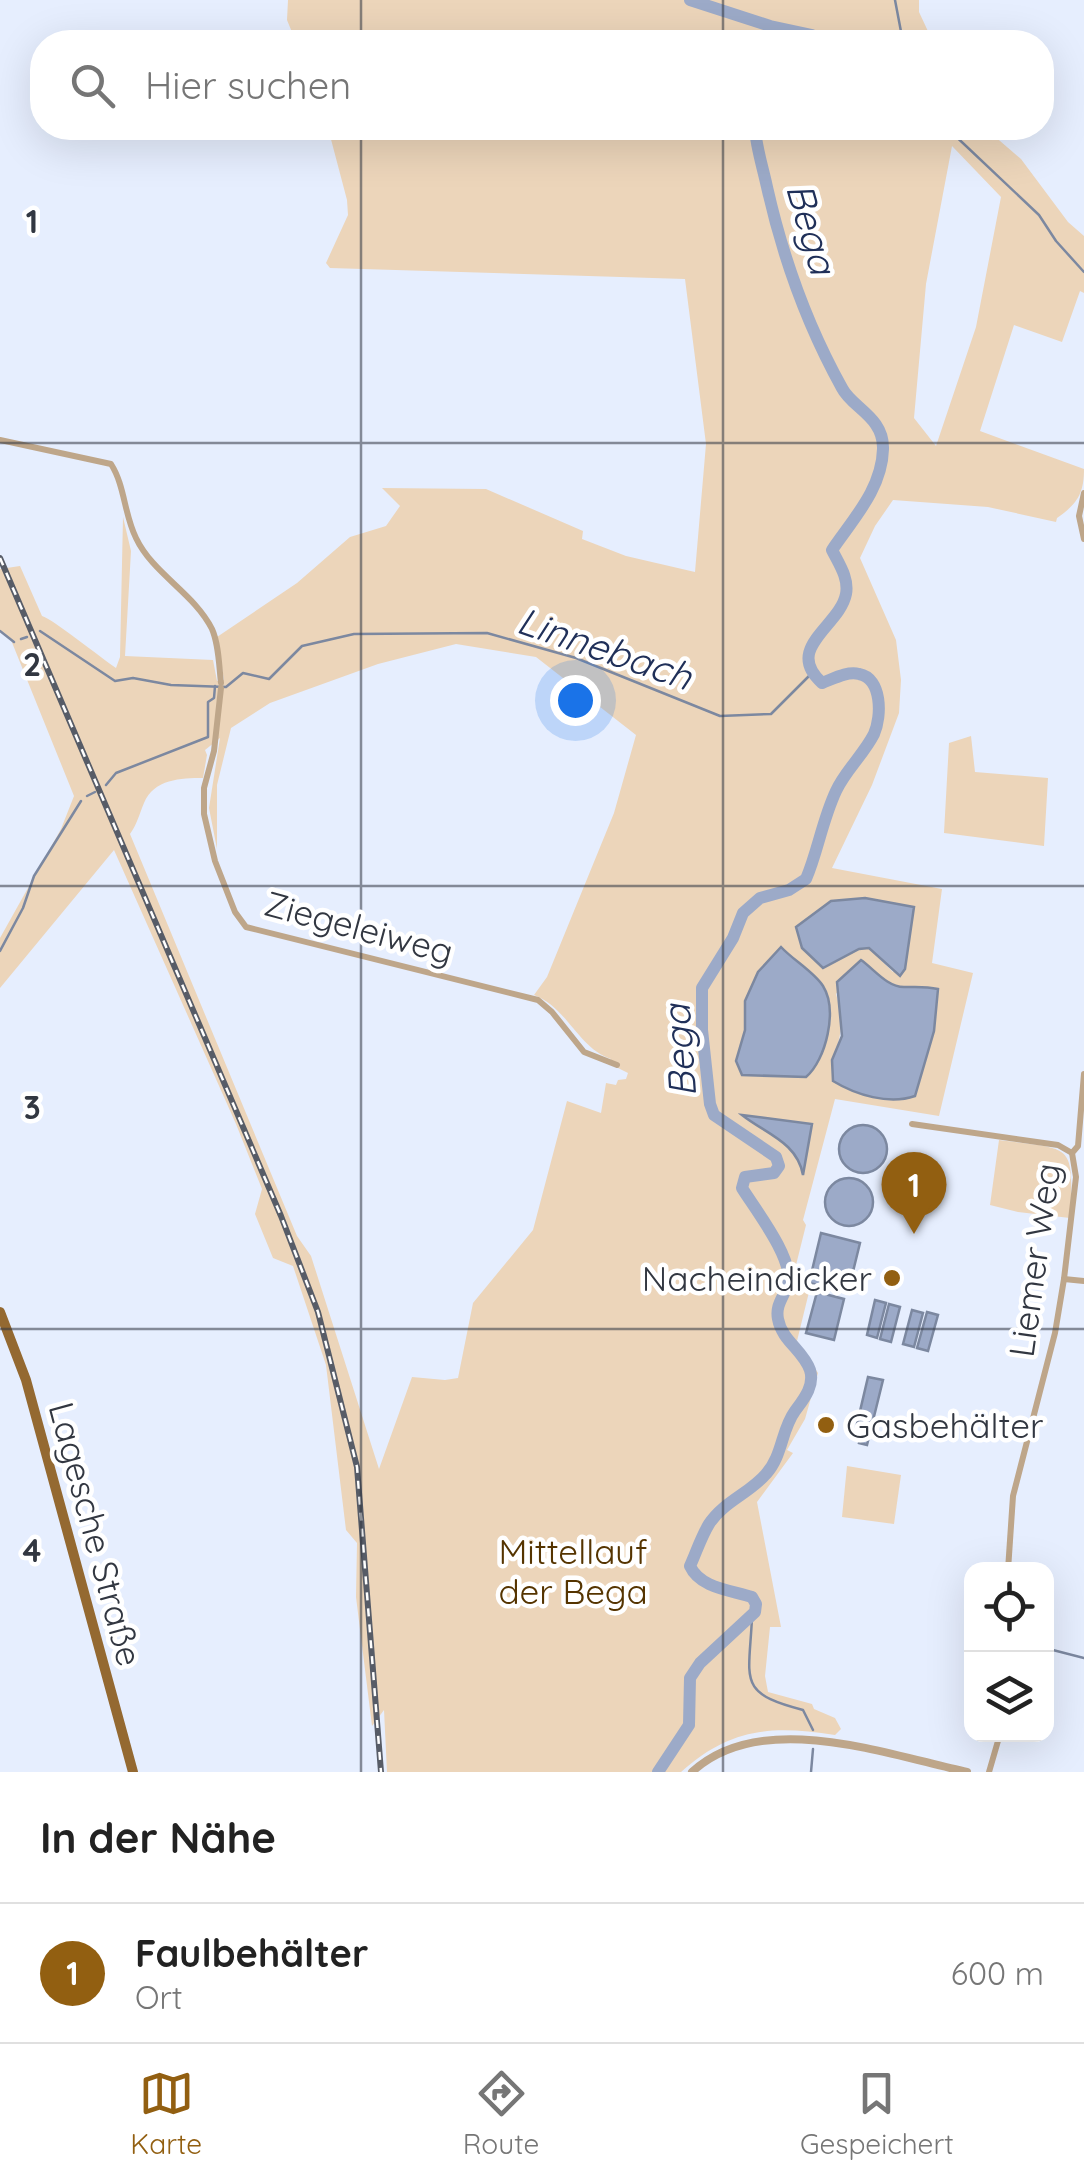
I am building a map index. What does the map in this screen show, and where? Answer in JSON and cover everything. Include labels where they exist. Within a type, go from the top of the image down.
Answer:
[{"type":"main road","name":"Lagesche Straße","points":[[0,1312],[26,1380],[133,1772]]},
{"type":"street","name":"Ziegeleiweg","points":[[0,440],[110,464],[144,552],[190,598],[214,632],[221,686],[214,750],[204,788],[204,814],[222,878],[237,916],[246,926],[538,1000],[584,1052],[618,1065]]},
{"type":"street","points":[[1084,493],[1079,516],[1084,539]]},
{"type":"street","name":"Liemer Weg","points":[[1009,1562],[1013,1496],[1055,1332],[1064,1279],[1076,1178],[1072,1153],[1078,1146],[1084,1074]]},
{"type":"street","points":[[912,1124],[1058,1145],[1072,1153]]},
{"type":"street","points":[[1064,1279],[1084,1281]]},
{"type":"street","points":[[692,1772],[728,1749],[773,1737],[806,1739],[967,1772]]},
{"type":"street","points":[[989,1772],[998,1742]]},
{"type":"green space","points":[[288,0],[919,0],[919,12],[927,30],[291,30],[287,20]]},
{"type":"green space","name":"Mittellauf der Bega","points":[[331,140],[999,140],[1021,159],[1068,222],[1084,236],[1084,293],[1080,291],[1062,342],[1014,325],[980,431],[1084,469],[1081,492],[1074,503],[1056,522],[988,507],[893,500],[860,558],[896,640],[901,680],[899,713],[872,785],[832,868],[942,889],[932,963],[973,973],[939,1116],[835,1099],[803,1220],[806,1225],[795,1269],[800,1286],[810,1288],[797,1341],[818,1373],[805,1419],[787,1450],[793,1453],[757,1502],[781,1627],[770,1627],[765,1676],[768,1692],[812,1704],[814,1709],[835,1718],[841,1729],[835,1735],[791,1730],[752,1733],[717,1746],[681,1772],[387,1772],[384,1710],[372,1726],[356,1597],[357,1543],[346,1530],[326,1365],[293,1266],[273,1258],[255,1214],[262,1189],[236,1124],[114,850],[0,988],[0,938],[61,829],[74,796],[11,640],[0,632],[0,569],[20,566],[42,616],[116,668],[120,657],[123,517],[131,551],[125,656],[213,660],[217,681],[224,680],[217,637],[297,583],[350,537],[386,526],[400,506],[382,488],[486,489],[583,531],[582,539],[626,556],[695,572],[706,444],[685,279],[330,268],[326,263],[348,215]],"holes":[[[952,146],[1001,197],[976,327],[936,446],[914,418],[926,284]],[[456,644],[536,657],[636,735],[614,813],[547,977],[534,995],[555,1009],[590,1046],[611,1059],[610,1064],[628,1073],[626,1079],[618,1080],[616,1085],[606,1083],[601,1113],[567,1101],[533,1230],[473,1303],[458,1378],[412,1377],[379,1469],[311,1256],[297,1236],[130,834],[154,789],[177,780],[203,778],[205,750],[220,738],[209,808],[217,849],[217,785],[231,728],[270,703],[378,664]],[[914,907],[893,972],[869,948],[859,949]],[[781,948],[823,987],[829,1009],[828,1035],[819,1059],[806,1077],[743,1075],[736,1061],[745,1030],[745,1001]],[[861,960],[889,983],[903,987],[934,1031],[914,1096],[832,1061],[841,1028],[836,994]]]},
{"type":"green space","points":[[971,736],[975,772],[1048,778],[1044,846],[944,833],[949,743]]},
{"type":"green space","points":[[999,1140],[1042,1146],[1064,1154],[1071,1175],[1070,1218],[990,1205]]},
{"type":"green space","points":[[847,1466],[901,1475],[894,1524],[842,1517]]},
{"type":"water","points":[[865,898],[914,907],[905,969],[900,976],[869,948],[859,949],[823,968],[802,948],[796,927],[831,901]]},
{"type":"water","points":[[781,947],[823,986],[829,1008],[828,1034],[819,1059],[806,1077],[742,1075],[736,1061],[745,1030],[745,1001],[758,972]]},
{"type":"water","points":[[861,960],[892,984],[938,989],[934,1031],[915,1096],[873,1097],[833,1081],[832,1060],[842,1036],[837,982]]},
{"type":"water","points":[[742,1115],[812,1124],[803,1175],[787,1147]]},
{"type":"water","points":[[863,1125],[880,1132],[887,1149],[880,1166],[863,1173],[846,1166],[839,1149],[846,1132]]},
{"type":"water","points":[[849,1178],[866,1185],[873,1202],[866,1219],[849,1226],[832,1219],[825,1202],[832,1185]]},
{"type":"water","points":[[821,1233],[860,1243],[848,1292],[809,1283]]},
{"type":"water","points":[[817,1292],[844,1299],[834,1340],[806,1333]]},
{"type":"water","points":[[875,1300],[886,1303],[877,1338],[867,1335]]},
{"type":"water","points":[[889,1304],[900,1307],[891,1342],[880,1339]]},
{"type":"water","points":[[912,1310],[923,1313],[914,1347],[903,1344]]},
{"type":"water","points":[[927,1312],[938,1315],[928,1351],[917,1348]]},
{"type":"water","points":[[868,1377],[883,1380],[867,1445],[859,1443],[863,1426],[857,1424]]},
{"type":"waterway","name":"Bega","points":[[690,0],[789,30]]},
{"type":"waterway","points":[[895,0],[901,30]]},
{"type":"waterway","name":"Bega","points":[[658,1772],[689,1725],[690,1678],[700,1663],[755,1612],[752,1597],[708,1584],[690,1566],[715,1516],[772,1467],[790,1418],[811,1382],[807,1363],[778,1319],[779,1304],[788,1283],[785,1261],[742,1188],[745,1177],[774,1173],[779,1166],[776,1157],[714,1115],[702,1030],[702,988],[733,938],[743,913],[760,898],[789,890],[806,879],[831,802],[874,734],[879,708],[876,690],[867,677],[850,674],[822,683],[808,659],[817,637],[842,606],[847,588],[832,550],[878,477],[882,438],[873,421],[842,388],[807,315],[781,240],[757,140]]},
{"type":"waterway","points":[[960,140],[1039,215],[1084,272]]},
{"type":"waterway","name":"Linnebach","points":[[0,631],[14,642]]},
{"type":"waterway","name":"Linnebach","points":[[40,631],[115,681],[133,678],[171,685],[226,687],[243,673],[269,679],[302,646],[354,634],[487,633],[576,658],[720,716],[771,714],[812,673]]},
{"type":"waterway","name":"Linnebach","points":[[21,639],[27,637]]},
{"type":"waterway","points":[[106,785],[116,773],[208,737],[208,702],[214,698],[215,686]]},
{"type":"waterway","points":[[87,796],[95,792]]},
{"type":"waterway","points":[[0,951],[23,908],[34,876],[81,801]]},
{"type":"waterway","points":[[752,1618],[752,1681],[767,1697],[803,1710],[813,1730]]},
{"type":"waterway","points":[[1048,1652],[1049,1649],[1084,1658]]},
{"type":"waterway","points":[[811,1772],[813,1749]]},
{"type":"railway","points":[[0,558],[281,1216],[318,1312],[357,1467],[381,1772]]},
{"type":"place","name":"Faulbehälter","points":[[914,1234]]},
{"type":"place","name":"Nacheindicker","points":[[892,1278]]},
{"type":"place","name":"Gasbehälter","points":[[826,1425]]}]
